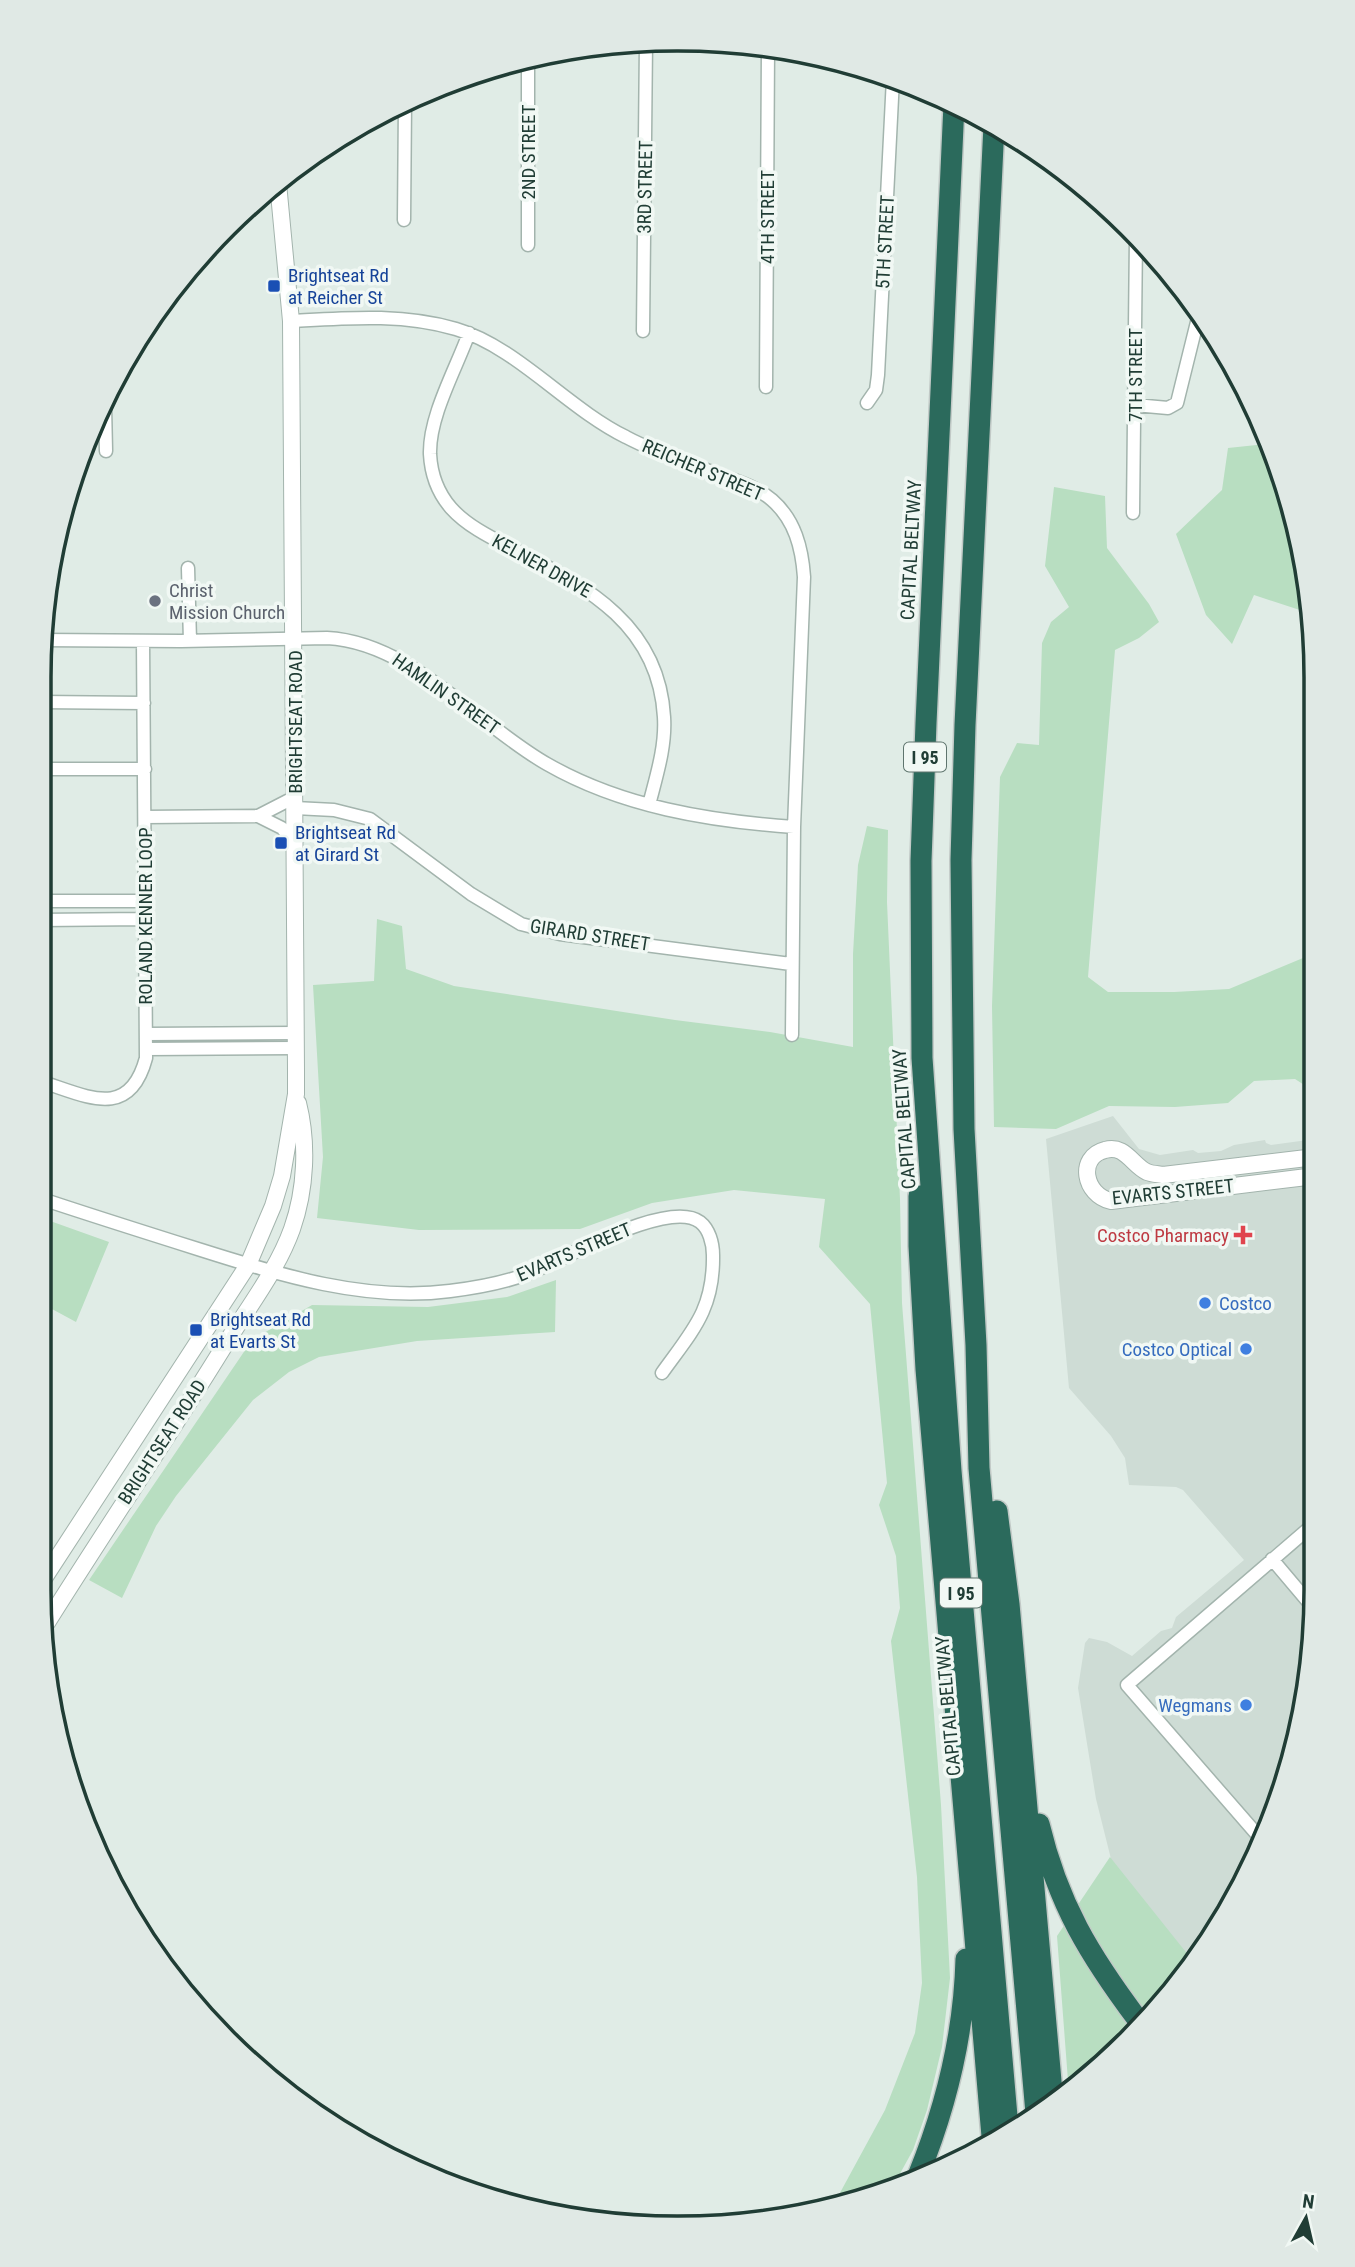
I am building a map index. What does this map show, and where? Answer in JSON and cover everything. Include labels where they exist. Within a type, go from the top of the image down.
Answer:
[{"type":"highway","name":"CAPITAL BELTWAY","points":[[954,114],[926,723],[921,873],[922,1058],[950,1471],[1007,2122]]},
{"type":"highway","name":"I 95","points":[[993,136],[965,724],[961,860],[964,1129],[976,1345],[979,1468],[1035,2104]]},
{"type":"highway","points":[[922,1058],[919,1246],[928,1395],[992,2132]]},
{"type":"highway","points":[[976,1345],[1009,1604],[1052,2092]]},
{"type":"highway","points":[[1021,1747],[1044,1847],[1068,1912],[1101,1970],[1136,2017]]},
{"type":"highway","points":[[921,2167],[940,2112],[956,2049],[965,1980],[968,1863]]},
{"type":"street","name":"3RD STREET","points":[[643,331],[646,52]]},
{"type":"street","name":"4TH STREET","points":[[766,387],[768,58]]},
{"type":"street","name":"2ND STREET","points":[[527,245],[528,69]]},
{"type":"street","name":"5TH STREET","points":[[867,403],[876,390],[878,374],[892,89]]},
{"type":"street","points":[[404,220],[405,113]]},
{"type":"street","name":"BRIGHTSEAT ROAD","points":[[51,1566],[248,1265],[273,1206],[282,1176],[296,1094],[291,321],[274,198]]},
{"type":"street","name":"7TH STREET","points":[[1133,513],[1136,250]]},
{"type":"street","name":"REICHER STREET","points":[[291,321],[393,318],[427,321],[469,333],[504,353],[601,424],[653,450],[751,487],[771,499],[787,517],[797,536],[804,577],[794,827],[792,1035]]},
{"type":"street","points":[[1135,405],[1168,408],[1177,403],[1196,325]]},
{"type":"street","name":"KELNER DRIVE","points":[[469,333],[432,429],[430,456],[436,482],[449,506],[469,524],[595,595],[619,615],[637,638],[652,665],[661,693],[664,716],[661,754],[649,805]]},
{"type":"street","points":[[105,422],[106,451]]},
{"type":"street","points":[[188,568],[190,641]]},
{"type":"street","name":"HAMLIN STREET","points":[[52,640],[351,640],[400,660],[547,765],[583,782],[649,805],[700,816],[794,827]]},
{"type":"street","name":"ROLAND KENNER LOOP","points":[[51,1085],[97,1099],[123,1096],[141,1077],[146,1049],[143,641]]},
{"type":"street","points":[[51,702],[144,703]]},
{"type":"street","points":[[51,769],[145,769]]},
{"type":"street","points":[[145,817],[258,816],[295,802]]},
{"type":"street","name":"GIRARD STREET","points":[[295,802],[370,819],[471,894],[521,924],[560,934],[791,964]]},
{"type":"street","points":[[258,816],[282,828],[295,843]]},
{"type":"street","points":[[51,901],[146,901]]},
{"type":"street","points":[[51,920],[146,919]]},
{"type":"street","points":[[146,1034],[296,1040]]},
{"type":"street","points":[[146,1049],[296,1040]]},
{"type":"street","name":"BRIGHTSEAT ROAD","points":[[52,1614],[193,1396],[286,1244],[301,1195],[303,1131],[296,1094]]},
{"type":"street","name":"EVARTS STREET","points":[[1304,1158],[1163,1175],[1144,1171],[1127,1153],[1105,1150],[1094,1156],[1087,1175],[1094,1192],[1111,1201],[1304,1177]]},
{"type":"street","name":"EVARTS STREET","points":[[51,1202],[248,1265],[359,1291],[405,1293],[484,1286],[524,1275],[647,1222],[672,1216],[692,1217],[703,1225],[711,1240],[712,1285],[707,1306],[700,1319],[662,1373]]},
{"type":"street","points":[[1255,1833],[1127,1685],[1304,1532]]},
{"type":"street","points":[[1272,1559],[1304,1597]]},
{"type":"shaded area","points":[[1113,1116],[1139,1149],[1160,1155],[1193,1150],[1198,1153],[1221,1151],[1234,1145],[1265,1140],[1271,1145],[1304,1140],[1304,1590],[1299,1671],[1283,1752],[1257,1829],[1220,1903],[1183,1960],[1114,1871],[1096,1799],[1078,1688],[1085,1643],[1089,1638],[1107,1642],[1132,1656],[1161,1631],[1172,1628],[1176,1617],[1244,1560],[1183,1490],[1176,1487],[1129,1485],[1125,1458],[1111,1436],[1069,1388],[1046,1139]]},
{"type":"green space","points":[[1259,445],[1283,515],[1300,610],[1254,595],[1232,644],[1206,615],[1176,534],[1222,490],[1228,448]]},
{"type":"green space","points":[[1054,487],[1105,496],[1107,548],[1149,604],[1159,622],[1139,638],[1115,650],[1088,977],[1108,992],[1229,989],[1304,958],[1304,1085],[1295,1079],[1254,1081],[1228,1103],[1175,1107],[1109,1106],[1056,1129],[994,1127],[992,1006],[1000,777],[1017,743],[1039,745],[1042,643],[1051,622],[1069,607],[1045,566]]},
{"type":"green space","points":[[867,826],[888,830],[887,902],[902,1303],[941,1805],[950,1978],[942,2047],[927,2110],[913,2150],[899,2176],[839,2195],[885,2110],[915,2033],[922,1983],[917,1877],[891,1641],[900,1608],[896,1556],[879,1505],[887,1483],[870,1304],[819,1247],[825,1199],[734,1190],[652,1203],[580,1229],[419,1230],[317,1218],[323,1157],[313,985],[374,981],[377,919],[402,926],[406,969],[454,986],[770,1032],[853,1047],[853,954],[858,865]]},
{"type":"green space","points":[[51,1221],[109,1242],[76,1322],[51,1308]]},
{"type":"green space","points":[[556,1280],[555,1332],[417,1341],[319,1357],[289,1372],[253,1400],[176,1496],[156,1526],[122,1598],[89,1580],[252,1340],[312,1305],[428,1307],[507,1297]]},
{"type":"green space","points":[[1110,1857],[1187,1954],[1149,2003],[1121,2033],[1068,2080],[1057,1936]]},
{"type":"place","name":"Brightseat Rd at Reicher St","points":[[274,286]]},
{"type":"place","name":"Christ Mission Church","points":[[155,601]]},
{"type":"place","name":"Brightseat Rd at Girard St","points":[[281,843]]},
{"type":"place","name":"Costco Pharmacy","points":[[1243,1235]]},
{"type":"place","name":"Costco","points":[[1205,1303]]},
{"type":"place","name":"Brightseat Rd at Evarts St","points":[[196,1330]]},
{"type":"place","name":"Costco Optical","points":[[1246,1349]]},
{"type":"place","name":"Wegmans","points":[[1246,1705]]}]
